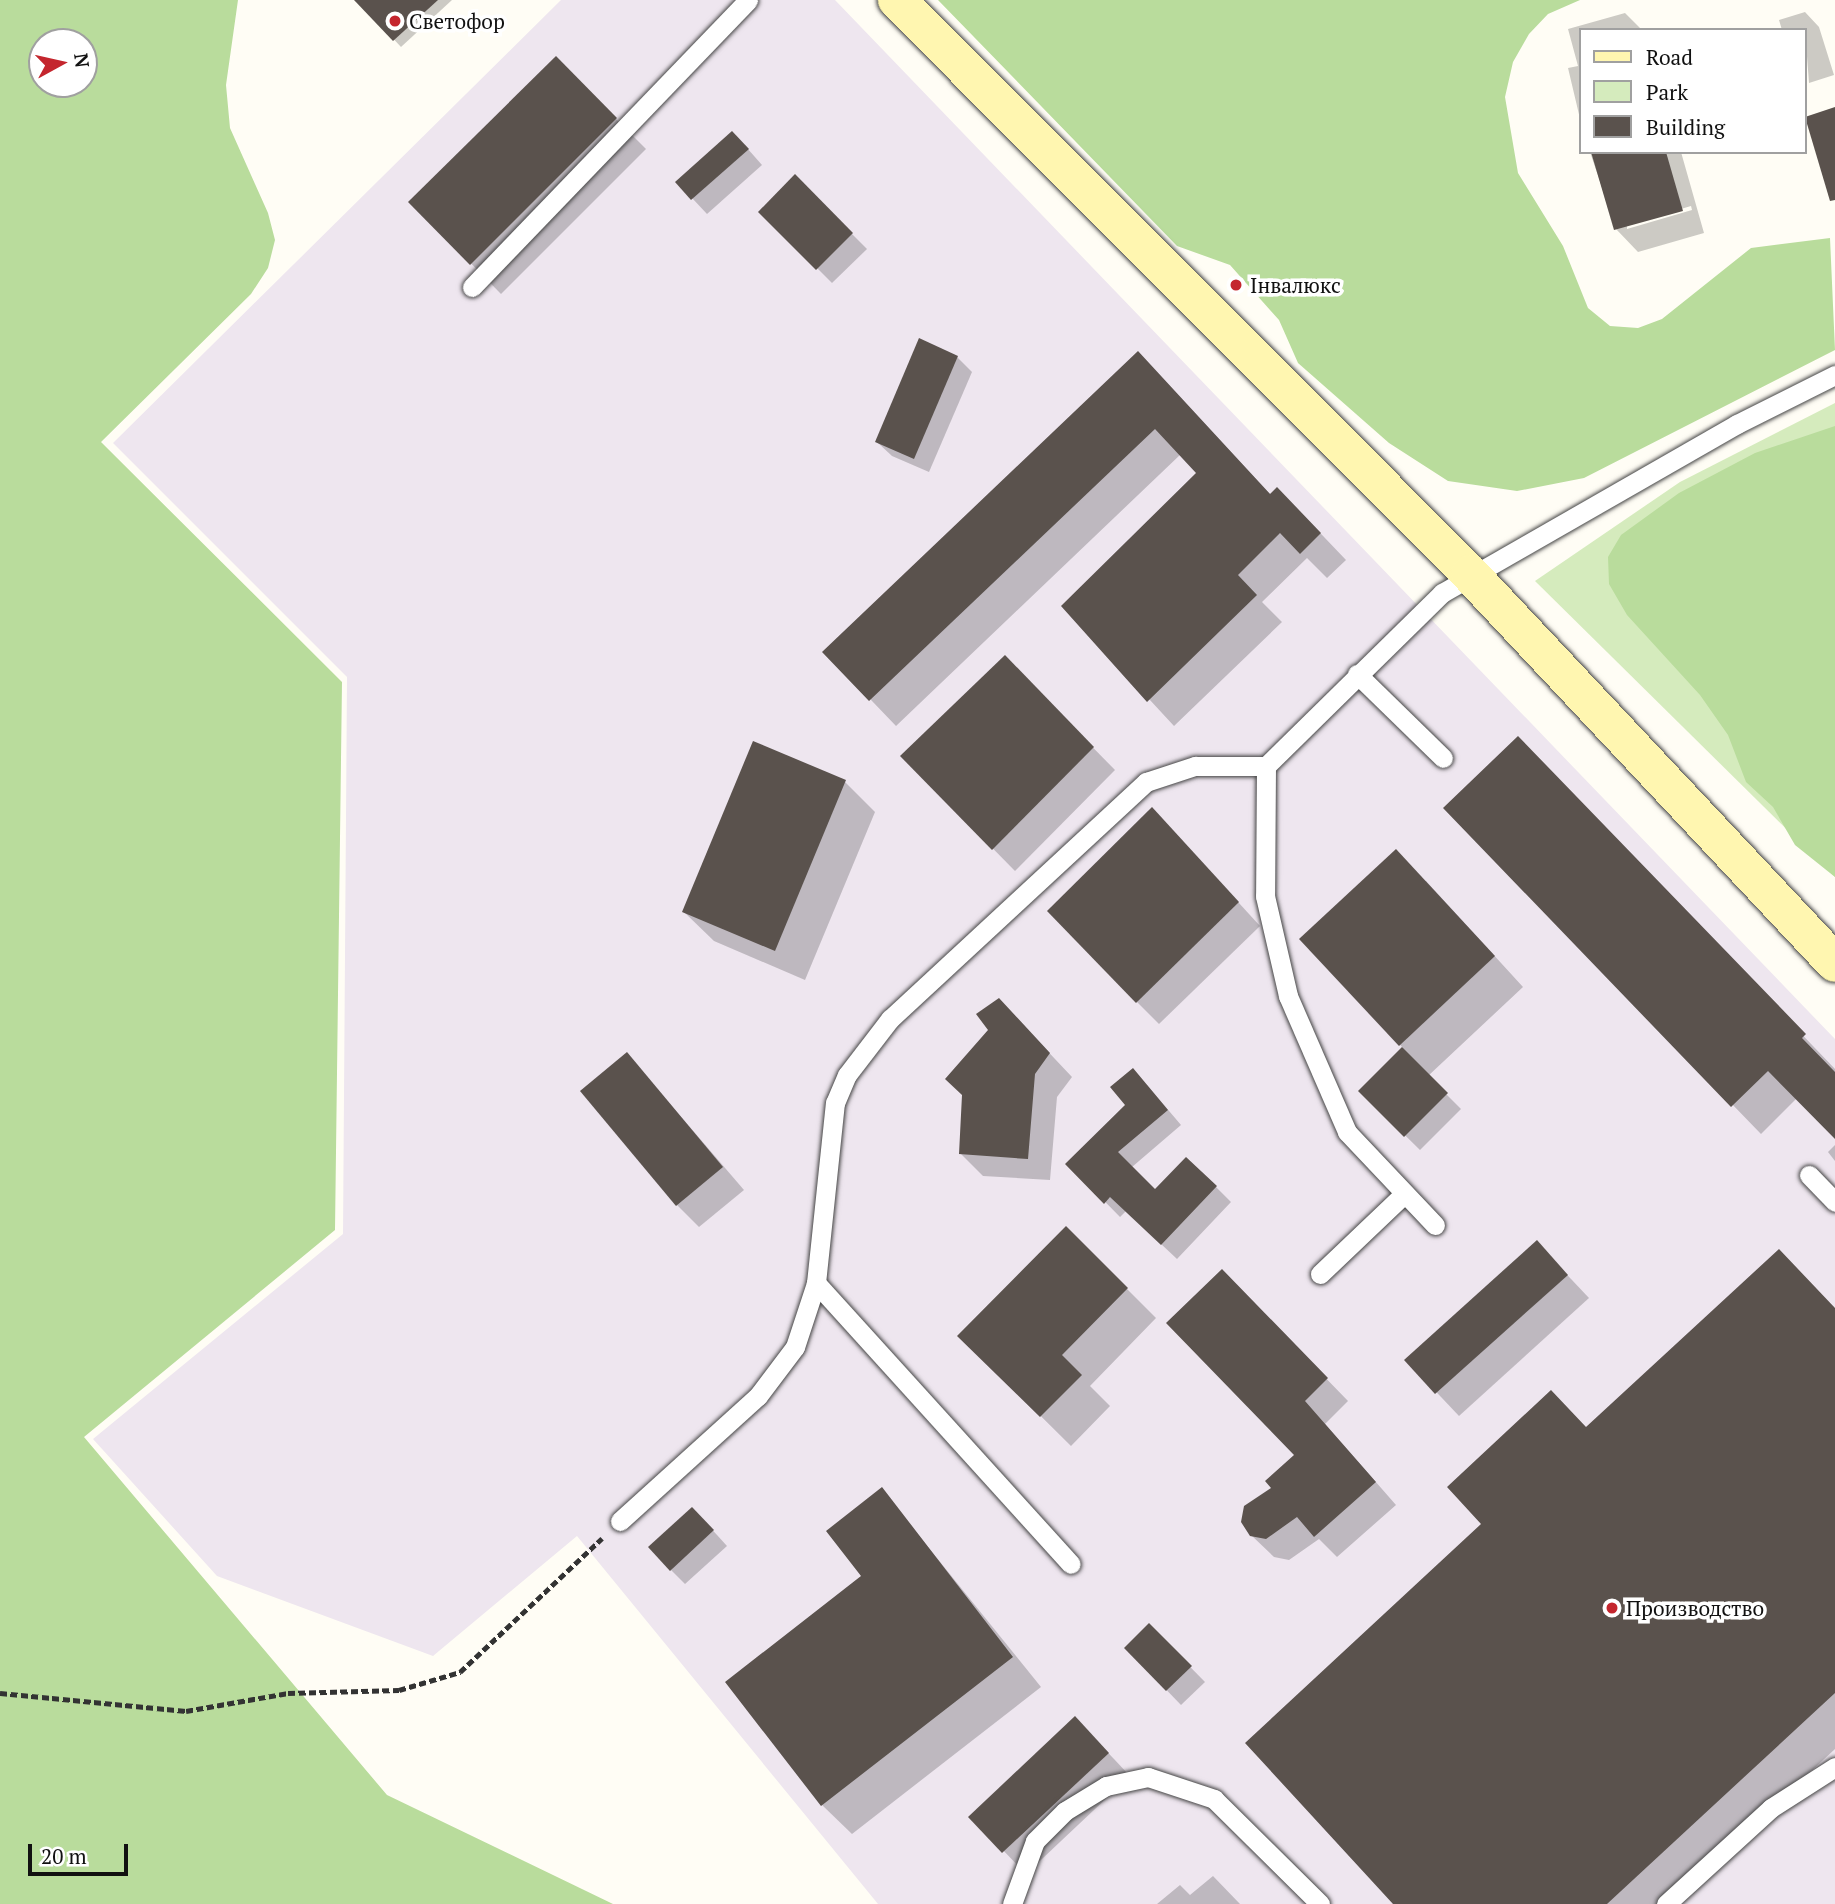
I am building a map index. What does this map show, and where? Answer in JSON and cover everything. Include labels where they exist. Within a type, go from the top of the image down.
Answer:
[{"type":"main road","points":[[897,0],[1470,574],[1835,963]]},
{"type":"lane","points":[[472,287],[748,0]]},
{"type":"lane","points":[[1436,1225],[1347,1132],[1277,962],[1265,896],[1266,766],[1418,613],[1470,574],[1835,375]]},
{"type":"lane","points":[[1357,674],[1443,758]]},
{"type":"lane","points":[[620,1521],[778,1374],[809,1316],[816,1283],[835,1103],[867,1044],[1146,782],[1195,766],[1266,766]]},
{"type":"lane","points":[[1809,1175],[1835,1202]]},
{"type":"lane","points":[[1320,1274],[1404,1194]]},
{"type":"lane","points":[[816,1283],[1071,1564]]},
{"type":"lane","points":[[1666,1904],[1771,1808],[1835,1768]]},
{"type":"lane","points":[[1012,1904],[1035,1841],[1065,1811],[1106,1786],[1147,1777],[1188,1785],[1230,1811],[1320,1904]]},
{"type":"path","points":[[0,1693],[186,1711],[288,1693],[399,1690],[460,1672],[620,1521]]},
{"type":"shaded area","points":[[561,0],[835,0],[1835,1039],[1835,1904],[878,1904],[577,1536],[433,1656],[217,1576],[93,1439],[343,1234],[347,677],[113,443]]},
{"type":"green space","points":[[0,0],[238,0],[226,85],[230,128],[268,213],[275,240],[268,268],[251,294],[101,442],[342,682],[335,1230],[84,1437],[387,1795],[613,1904],[0,1904]]},
{"type":"green space","points":[[938,0],[1580,0],[1548,14],[1529,34],[1513,62],[1505,97],[1518,173],[1563,246],[1588,308],[1610,326],[1638,328],[1662,319],[1751,248],[1830,238],[1835,350],[1584,478],[1517,491],[1448,481],[1389,443],[1298,363],[1279,320],[1230,265],[1177,246]]},
{"type":"green space","points":[[1835,403],[1835,877],[1535,581],[1680,482]]},
{"type":"green space","points":[[1835,426],[1835,877],[1795,845],[1773,807],[1746,782],[1728,735],[1700,695],[1627,615],[1609,584],[1608,557],[1621,535],[1679,493],[1755,453]]},
{"type":"building","name":"Светофор","points":[[354,0],[438,0],[393,41]]},
{"type":"building","points":[[556,56],[617,118],[470,265],[408,202]]},
{"type":"building","points":[[1835,107],[1835,200],[1830,201],[1807,116]]},
{"type":"building","points":[[732,131],[749,149],[691,200],[675,182]]},
{"type":"building","points":[[1592,154],[1667,154],[1683,211],[1614,230]]},
{"type":"building","points":[[795,174],[853,233],[816,270],[758,212]]},
{"type":"building","points":[[919,338],[958,356],[914,459],[875,442]]},
{"type":"building","points":[[1138,351],[1270,494],[1277,487],[1321,533],[1300,554],[1280,533],[1238,575],[1257,595],[1147,702],[1061,606],[1196,473],[1155,429],[869,701],[822,652]]},
{"type":"building","points":[[1005,655],[1094,747],[992,850],[900,756]]},
{"type":"building","points":[[1518,736],[1806,1034],[1802,1038],[1835,1072],[1835,1139],[1768,1071],[1731,1107],[1443,808]]},
{"type":"building","points":[[753,741],[846,780],[775,951],[682,912]]},
{"type":"building","points":[[1152,807],[1239,902],[1136,1003],[1047,911]]},
{"type":"building","points":[[1396,849],[1495,956],[1399,1046],[1299,939]]},
{"type":"building","points":[[999,998],[1050,1053],[1035,1074],[1028,1159],[959,1154],[962,1095],[945,1079],[988,1030],[976,1014]]},
{"type":"building","points":[[1402,1047],[1448,1093],[1404,1137],[1358,1091]]},
{"type":"building","points":[[627,1052],[723,1167],[676,1206],[580,1091]]},
{"type":"building","points":[[1133,1068],[1168,1110],[1118,1152],[1155,1189],[1186,1157],[1217,1186],[1161,1245],[1110,1197],[1104,1204],[1065,1164],[1125,1105],[1110,1087]]},
{"type":"building","points":[[1066,1226],[1128,1288],[1062,1355],[1082,1375],[1040,1417],[957,1336]]},
{"type":"building","points":[[1537,1240],[1568,1275],[1435,1394],[1404,1360]]},
{"type":"building","name":"Производство","points":[[1779,1249],[1835,1308],[1835,1693],[1607,1904],[1393,1904],[1245,1743],[1481,1524],[1447,1487],[1551,1390],[1586,1427]]},
{"type":"building","points":[[1222,1269],[1328,1378],[1305,1401],[1376,1482],[1314,1537],[1297,1517],[1266,1539],[1250,1536],[1241,1522],[1244,1506],[1271,1488],[1265,1481],[1294,1455],[1166,1323]]},
{"type":"building","points":[[882,1487],[1013,1657],[821,1806],[725,1682],[861,1576],[826,1531]]},
{"type":"building","points":[[692,1507],[714,1530],[670,1571],[648,1547]]},
{"type":"building","points":[[1149,1623],[1192,1666],[1166,1691],[1124,1648]]},
{"type":"building","points":[[1075,1716],[1109,1753],[1002,1853],[968,1817]]},
{"type":"place","name":"Светофор","points":[[395,21]]},
{"type":"place","name":"Інвалюкс","points":[[1236,285]]},
{"type":"place","name":"Производство","points":[[1612,1608]]}]
